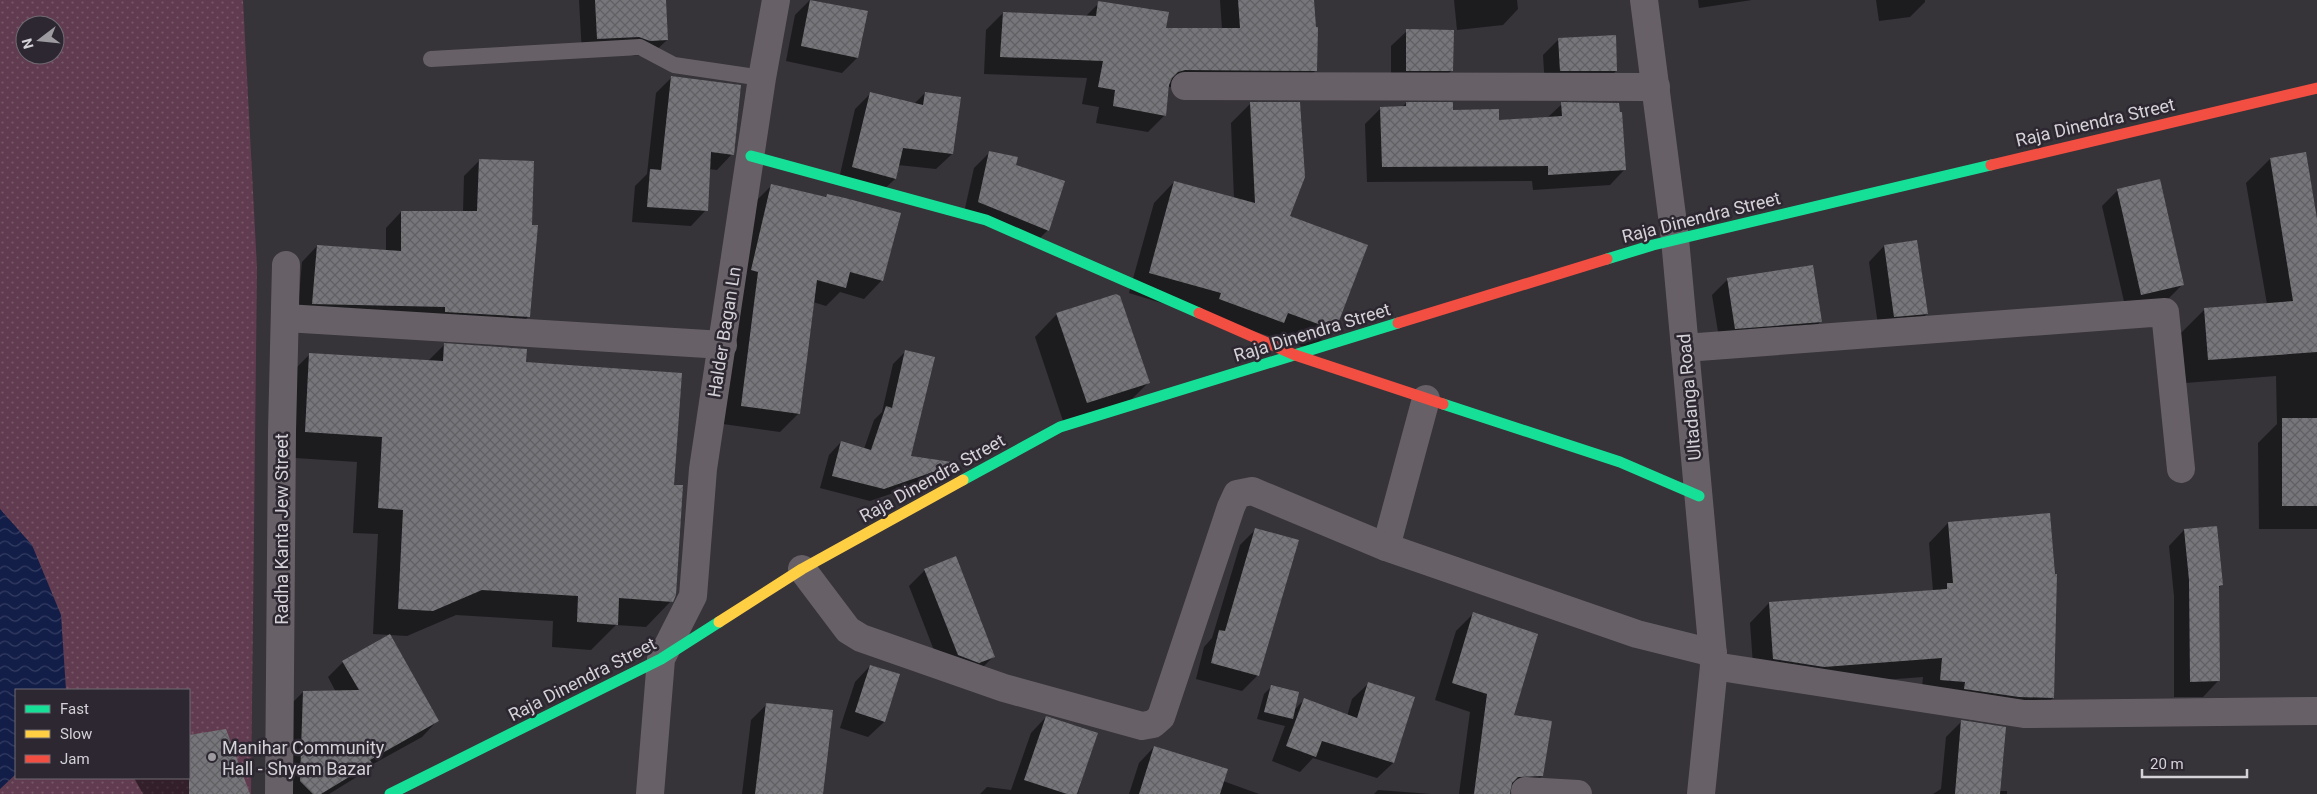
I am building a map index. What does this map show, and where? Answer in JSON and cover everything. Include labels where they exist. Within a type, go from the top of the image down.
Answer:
[{"type":"main road","name":"Raja Dinendra Street","points":[[390,794],[661,659],[802,569],[1060,428],[1675,239],[2317,88]]},
{"type":"main road","points":[[751,156],[986,220],[1295,355],[1620,462],[1699,496]]},
{"type":"street","name":"Halder Bagan Ln","points":[[661,659],[692,596],[703,469],[762,78],[776,0]]},
{"type":"street","name":"Ultadanga Road","points":[[1644,0],[1675,239],[1713,660],[1701,794]]},
{"type":"street","points":[[1185,86],[1656,87]]},
{"type":"street","name":"Radha Kanta Jew Street","points":[[279,794],[282,432],[286,265]]},
{"type":"street","points":[[1685,348],[2165,312],[2180,469]]},
{"type":"street","points":[[286,318],[723,344]]},
{"type":"street","points":[[1386,547],[1426,399]]},
{"type":"street","points":[[802,569],[848,630],[862,638],[1004,688],[1142,726],[1153,724],[1161,717],[1228,516],[1237,494],[1252,491],[1386,547],[1713,660],[2024,714],[2317,711]]},
{"type":"street","points":[[650,794],[661,659]]},
{"type":"street","points":[[1525,791],[1578,794]]},
{"type":"lane","points":[[431,59],[640,47],[674,65],[762,78]]},
{"type":"shaded area","points":[[0,0],[243,0],[257,268],[251,794],[0,794]]},
{"type":"water","points":[[0,509],[32,545],[61,615],[66,689],[15,689],[15,775],[0,789]]},
{"type":"building","points":[[595,0],[666,0],[668,40],[650,41],[639,37],[597,39]]},
{"type":"building","points":[[810,0],[868,11],[858,58],[801,46]]},
{"type":"building","points":[[1238,0],[1314,0],[1316,27],[1318,27],[1317,71],[1185,70],[1178,72],[1172,78],[1169,85],[1166,116],[1113,106],[1115,90],[1098,87],[1103,61],[1000,57],[1003,12],[1096,16],[1098,1],[1169,12],[1166,28],[1240,28]]},
{"type":"building","points":[[1406,29],[1454,30],[1453,71],[1406,71]]},
{"type":"building","points":[[1616,35],[1617,71],[1560,71],[1558,38]]},
{"type":"building","points":[[671,76],[741,85],[734,155],[711,152],[708,211],[647,207],[650,169],[661,170]]},
{"type":"building","points":[[870,92],[923,105],[925,92],[961,97],[953,154],[903,148],[896,179],[852,167]]},
{"type":"building","points":[[1250,102],[1300,102],[1305,177],[1290,216],[1368,245],[1337,326],[1329,328],[1288,313],[1284,323],[1219,299],[1221,293],[1149,273],[1174,181],[1255,203]]},
{"type":"building","points":[[1406,102],[1453,102],[1453,110],[1499,109],[1499,120],[1562,116],[1561,102],[1619,103],[1620,112],[1622,112],[1626,170],[1548,175],[1548,166],[1382,167],[1380,107],[1406,106]]},
{"type":"building","points":[[989,151],[1018,157],[1016,165],[1065,181],[1049,231],[978,202]]},
{"type":"building","points":[[2306,152],[2317,219],[2317,352],[2208,360],[2204,308],[2293,301],[2270,158]]},
{"type":"building","points":[[479,159],[534,161],[532,225],[538,225],[530,317],[445,312],[445,307],[312,304],[317,245],[401,251],[401,211],[477,211]]},
{"type":"building","points":[[2160,179],[2184,285],[2141,295],[2117,189]]},
{"type":"building","points":[[771,184],[826,197],[827,194],[845,198],[901,213],[883,281],[850,272],[846,288],[817,280],[800,414],[741,406],[758,272],[751,270]]},
{"type":"building","points":[[1917,240],[1928,314],[1894,317],[1884,245]]},
{"type":"building","points":[[1813,265],[1822,322],[1735,329],[1727,278]]},
{"type":"building","points":[[1116,294],[1120,296],[1150,383],[1087,403],[1056,313]]},
{"type":"building","points":[[444,343],[527,349],[526,362],[682,373],[674,485],[683,485],[676,595],[673,602],[619,598],[618,625],[577,622],[578,596],[482,590],[433,611],[398,609],[403,510],[378,508],[382,437],[305,432],[309,353],[443,361]]},
{"type":"building","points":[[905,350],[935,357],[911,456],[959,463],[884,489],[832,476],[841,441],[871,450],[886,406],[892,408]]},
{"type":"building","points":[[2282,418],[2317,418],[2317,506],[2282,506]]},
{"type":"building","points":[[2050,513],[2055,574],[2057,574],[2054,698],[2019,697],[1964,689],[1965,682],[1940,680],[1942,658],[1824,667],[1773,659],[1769,602],[1947,589],[1947,583],[1953,583],[1948,522]]},
{"type":"building","points":[[2217,526],[2223,585],[2219,586],[2220,681],[2190,682],[2189,580],[2184,529]]},
{"type":"building","points":[[1255,528],[1299,540],[1259,676],[1211,663],[1219,630],[1225,631]]},
{"type":"building","points":[[956,556],[995,657],[979,663],[958,655],[924,569]]},
{"type":"building","points":[[1473,612],[1538,634],[1514,715],[1552,721],[1543,776],[1518,777],[1512,783],[1510,794],[1474,794],[1487,694],[1452,683]]},
{"type":"building","points":[[390,634],[439,721],[370,760],[372,763],[321,794],[313,794],[300,781],[303,691],[359,690],[342,661]]},
{"type":"building","points":[[870,665],[900,674],[885,722],[855,712]]},
{"type":"building","points":[[1368,682],[1415,697],[1394,763],[1322,741],[1316,757],[1286,746],[1304,698],[1357,718]]},
{"type":"building","points":[[1271,685],[1299,692],[1293,719],[1264,712]]},
{"type":"building","points":[[766,703],[833,710],[823,794],[755,794]]},
{"type":"building","points":[[1046,716],[1098,733],[1077,794],[1067,794],[1024,780]]},
{"type":"building","points":[[1961,720],[2006,727],[2000,794],[1955,794]]},
{"type":"building","name":"Manihar Community Hall - Shyam Bazar","points":[[226,729],[250,794],[189,794],[190,735]]},
{"type":"building","points":[[1154,746],[1228,769],[1220,794],[1139,794]]},
{"type":"traffic: fast","points":[[751,156],[986,220],[1199,313]]},
{"type":"traffic: fast","points":[[1607,259],[1653,245],[1991,165]]},
{"type":"traffic: fast","points":[[963,480],[1060,427],[1398,323]]},
{"type":"traffic: fast","points":[[1443,404],[1620,462],[1699,496]]},
{"type":"traffic: fast","points":[[390,794],[661,659],[719,622]]},
{"type":"traffic: slow","points":[[719,622],[802,569],[963,480]]},
{"type":"traffic: jam","points":[[1991,165],[2317,88]]},
{"type":"traffic: jam","points":[[1398,323],[1607,259]]},
{"type":"traffic: jam","points":[[1199,313],[1295,355],[1443,404]]},
{"type":"place","name":"Manihar Community Hall - Shyam Bazar","points":[[212,757]]}]
